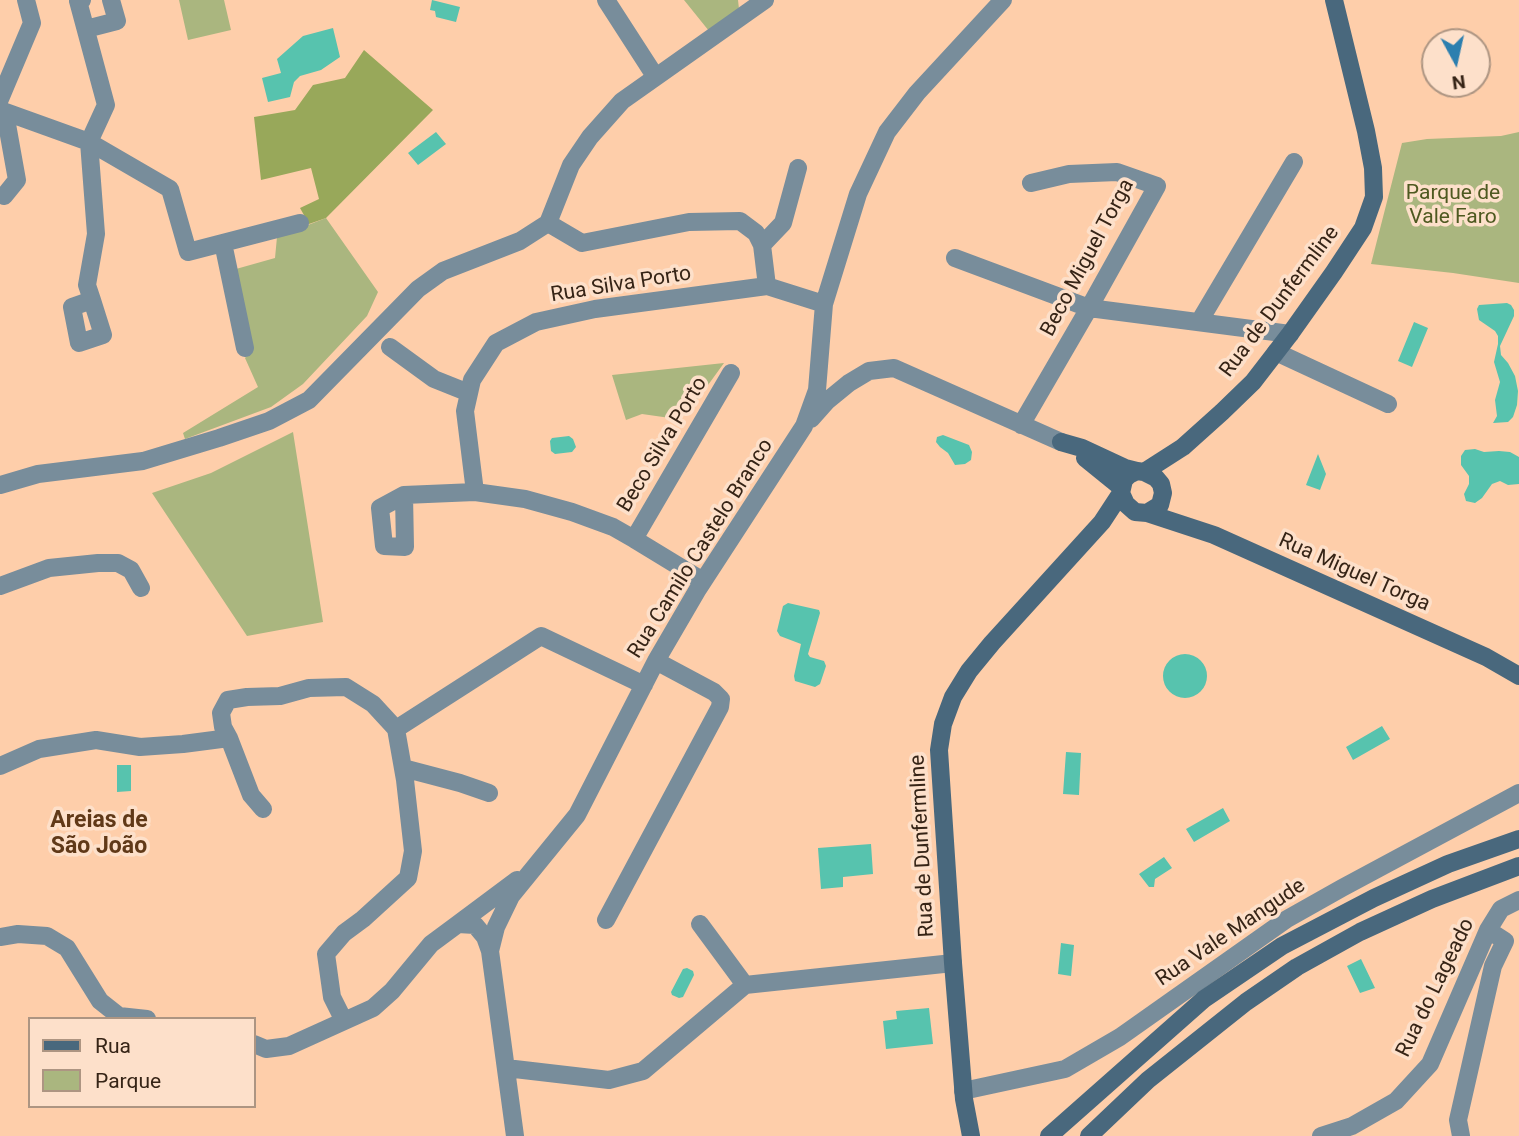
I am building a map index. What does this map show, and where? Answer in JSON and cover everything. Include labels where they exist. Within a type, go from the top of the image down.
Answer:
[{"type":"street","points":[[4,196],[17,180],[2,107],[32,23],[26,0]]},
{"type":"street","points":[[82,0],[78,1],[106,105],[89,142],[96,234],[87,285],[92,300]]},
{"type":"street","points":[[86,29],[117,21],[111,0]]},
{"type":"street","points":[[606,0],[655,76]]},
{"type":"street","points":[[0,485],[38,474],[143,461],[269,421],[309,400],[418,289],[443,271],[520,241],[548,223],[571,165],[590,137],[622,101],[765,0]]},
{"type":"street","name":"Rua Camilo Castelo Branco","points":[[515,1136],[490,951],[496,927],[511,896],[577,815],[656,662],[703,580],[804,426],[817,390],[824,304],[858,194],[887,132],[917,93],[1003,0]]},
{"type":"street","name":"Rua de Dunfermline","points":[[1141,472],[1183,447],[1253,382],[1335,272],[1363,228],[1374,197],[1373,168],[1334,0]]},
{"type":"street","points":[[2,107],[89,142],[170,189],[188,252],[300,223]]},
{"type":"street","points":[[1199,322],[1294,162]]},
{"type":"street","points":[[762,244],[783,223],[798,168]]},
{"type":"street","name":"Beco Miguel Torga","points":[[1021,425],[1157,186],[1117,172],[1069,174],[1031,183]]},
{"type":"street","points":[[548,223],[582,243],[689,222],[740,221],[756,233],[762,244],[767,286]]},
{"type":"street","points":[[223,243],[245,348]]},
{"type":"street","points":[[955,258],[1088,308],[1290,334]]},
{"type":"street","name":"Rua Silva Porto","points":[[475,492],[465,411],[472,380],[496,343],[536,323],[595,309],[767,286],[824,304]]},
{"type":"street","points":[[390,347],[434,379],[469,393]]},
{"type":"street","points":[[1276,352],[1388,404]]},
{"type":"street","points":[[804,426],[827,401],[849,383],[869,371],[894,368],[1021,425],[1156,478],[1162,489],[1160,505],[1102,522]]},
{"type":"street","name":"Beco Silva Porto","points":[[634,539],[731,373]]},
{"type":"street","points":[[819,373],[826,384],[835,387],[849,383]]},
{"type":"street","points":[[1062,442],[1121,490],[1126,504],[1141,512]]},
{"type":"street","name":"Rua de Dunfermline","points":[[1162,489],[1183,447]]},
{"type":"street","points":[[1121,490],[1129,475],[1141,472]]},
{"type":"street","name":"Rua Miguel Torga","points":[[1162,489],[1174,506],[1205,531]]},
{"type":"street","name":"Rua de Dunfermline","points":[[971,1136],[964,1095],[953,963],[939,750],[943,724],[953,697],[970,671],[1102,522],[1121,490]]},
{"type":"street","points":[[404,495],[475,492],[525,499],[572,512],[613,527],[703,580]]},
{"type":"street","name":"Rua Miguel Torga","points":[[1141,512],[1205,531],[1486,657]]},
{"type":"street","points":[[0,586],[49,568],[118,563],[131,570],[141,588]]},
{"type":"street","points":[[396,729],[541,636],[644,685]]},
{"type":"street","points":[[1486,657],[1519,667]]},
{"type":"street","points":[[1486,657],[1519,676]]},
{"type":"street","points":[[606,920],[720,707],[720,699],[714,692],[656,662]]},
{"type":"street","points":[[263,809],[251,795],[223,727],[221,713],[228,700],[280,696],[309,688],[346,687],[373,704],[396,729],[413,851],[408,878],[344,933],[326,954],[332,997],[344,1021]]},
{"type":"street","points":[[0,766],[39,749],[96,740],[140,747],[229,738]]},
{"type":"street","points":[[403,768],[489,793]]},
{"type":"street","name":"Rua Vale Mangude","points":[[964,1095],[1065,1069],[1120,1037],[1287,919],[1519,793]]},
{"type":"street","points":[[1049,1136],[1205,999],[1282,946],[1374,898],[1448,864],[1519,839]]},
{"type":"street","points":[[1089,1136],[1148,1080],[1246,1002],[1297,967],[1360,932],[1432,899],[1519,866]]},
{"type":"street","points":[[256,1045],[266,1049],[289,1046],[373,1008],[392,991],[431,944],[530,870]]},
{"type":"street","name":"Rua do Lageado","points":[[1321,1136],[1352,1126],[1396,1101],[1430,1064],[1488,930],[1501,909],[1519,900]]},
{"type":"street","points":[[458,924],[475,925],[485,937],[490,951]]},
{"type":"street","points":[[700,924],[745,985]]},
{"type":"street","points":[[1461,1136],[1458,1120],[1469,1069],[1493,966],[1505,942],[1488,930]]},
{"type":"street","points":[[0,937],[18,934],[47,936],[67,948],[100,1001],[119,1016],[128,1017]]},
{"type":"street","points":[[506,1068],[609,1080],[643,1072],[745,985],[953,963]]},
{"type":"street","name":"Rua de Dunfermline","points":[[962,1136],[964,1095]]},
{"type":"green space","points":[[179,0],[224,0],[231,30],[188,40]]},
{"type":"green space","points":[[684,0],[738,0],[739,9],[709,31]]},
{"type":"green space","points":[[364,50],[433,110],[326,218],[309,224],[300,208],[319,199],[311,168],[261,180],[254,117],[295,110],[313,85],[345,78]]},
{"type":"green space","name":"Parque de Vale Faro","points":[[1519,132],[1519,283],[1371,264],[1402,143],[1427,139],[1501,136]]},
{"type":"green space","points":[[326,218],[378,292],[367,316],[303,384],[271,407],[185,439],[183,433],[258,387],[245,358],[252,350],[236,269],[275,258],[277,237]]},
{"type":"green space","points":[[724,363],[687,414],[670,418],[642,414],[626,420],[612,375]]},
{"type":"green space","points":[[293,432],[323,622],[247,636],[152,493],[211,473]]},
{"type":"water","points":[[432,0],[460,7],[456,22],[436,17],[435,11],[430,10]]},
{"type":"water","points":[[333,28],[340,57],[321,70],[300,76],[294,82],[290,97],[268,102],[262,78],[281,73],[277,59],[303,36]]},
{"type":"water","points":[[436,132],[446,144],[418,165],[408,153]]},
{"type":"water","points":[[1507,303],[1514,310],[1514,316],[1500,346],[1501,355],[1515,376],[1517,405],[1508,422],[1493,423],[1497,416],[1495,400],[1500,382],[1494,362],[1498,336],[1479,320],[1477,309],[1479,305]]},
{"type":"water","points":[[1414,322],[1428,328],[1412,367],[1398,361]]},
{"type":"water","points":[[943,435],[969,445],[971,460],[955,465],[948,453],[936,442],[937,437]]},
{"type":"water","points":[[569,436],[576,447],[572,452],[555,454],[551,451],[552,438]]},
{"type":"water","points":[[1465,450],[1484,452],[1510,452],[1519,457],[1519,484],[1508,485],[1500,481],[1492,484],[1475,503],[1466,501],[1464,494],[1469,484],[1469,476],[1461,465],[1461,456]]},
{"type":"water","points":[[1318,454],[1326,474],[1320,490],[1306,485]]},
{"type":"water","points":[[788,603],[819,610],[820,613],[808,654],[824,661],[826,666],[820,684],[815,687],[795,681],[801,644],[780,636],[777,631],[783,606]]},
{"type":"water","points":[[1185,654],[1200,661],[1207,676],[1200,691],[1185,698],[1170,691],[1163,676],[1170,661]]},
{"type":"water","points":[[1382,726],[1390,739],[1353,760],[1346,747]]},
{"type":"water","points":[[1066,752],[1081,753],[1079,795],[1063,794]]},
{"type":"water","points":[[117,765],[131,765],[131,791],[117,792]]},
{"type":"water","points":[[1223,808],[1230,821],[1194,842],[1186,829]]},
{"type":"water","points":[[871,844],[873,874],[843,877],[843,887],[821,889],[818,848]]},
{"type":"water","points":[[1164,857],[1172,868],[1155,879],[1154,887],[1149,887],[1139,874]]},
{"type":"water","points":[[1061,943],[1074,945],[1071,976],[1058,974]]},
{"type":"water","points":[[1361,959],[1375,988],[1360,993],[1347,966]]},
{"type":"water","points":[[683,969],[693,971],[694,975],[683,997],[679,998],[671,992]]},
{"type":"water","points":[[929,1008],[933,1044],[886,1049],[883,1021],[897,1019],[896,1011]]},
{"type":"district","name":"Areias de São João","points":[[99,834]]}]
